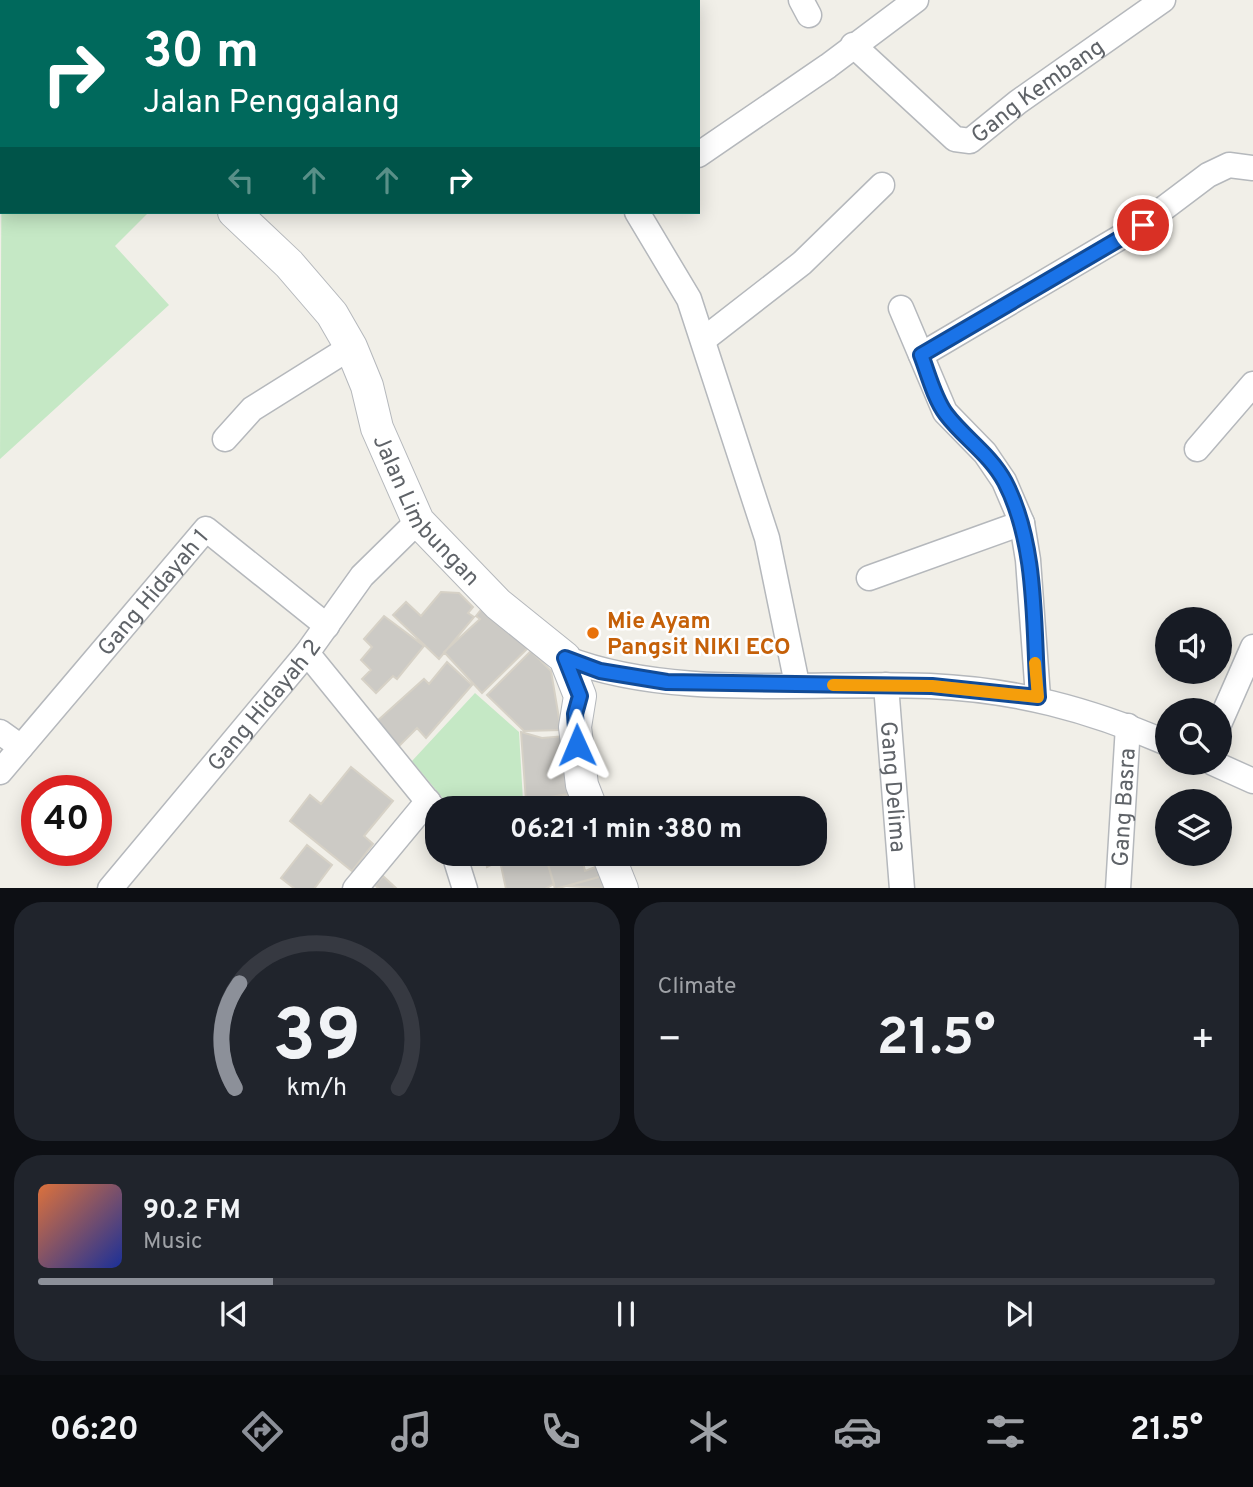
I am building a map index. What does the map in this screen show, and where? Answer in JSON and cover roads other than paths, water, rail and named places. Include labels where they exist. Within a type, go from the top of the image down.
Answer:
[{"type":"street","points":[[700,154],[828,66],[916,0]]},
{"type":"street","name":"Gang Kembang","points":[[853,45],[955,139],[970,141],[1018,102],[1163,0]]},
{"type":"street","points":[[921,355],[1143,225],[1208,175],[1229,165],[1253,168]]},
{"type":"street","points":[[703,340],[802,263],[882,185]]},
{"type":"street","name":"Jalan Limbungan","points":[[236,214],[289,264],[332,314],[351,347],[367,386],[377,428],[418,521],[498,604],[565,658],[580,696],[575,727],[582,785],[586,796]]},
{"type":"street","points":[[638,214],[689,299],[703,340],[767,538],[797,684]]},
{"type":"street","points":[[901,308],[945,412],[985,453],[1004,481],[1022,523],[1028,560],[1038,697]]},
{"type":"street","points":[[225,439],[251,409],[351,347]]},
{"type":"street","points":[[1197,449],[1253,384]]},
{"type":"street","name":"Gang Hidayah 2","points":[[110,888],[307,653],[362,576],[418,521]]},
{"type":"street","points":[[869,578],[1022,523]]},
{"type":"street","name":"Gang Hidayah 1","points":[[0,772],[206,529],[327,626]]},
{"type":"street","points":[[1231,698],[1253,647]]},
{"type":"street","points":[[307,653],[425,797]]},
{"type":"street","points":[[565,658],[600,671],[667,682],[932,686],[1038,697],[1128,726],[1155,738]]},
{"type":"street","points":[[580,696],[600,671]]},
{"type":"street","name":"Gang Delima","points":[[886,685],[902,888]]},
{"type":"street","name":"Gang Basra","points":[[1118,888],[1128,726]]},
{"type":"street","points":[[0,732],[21,747]]},
{"type":"street","points":[[1232,772],[1253,781]]},
{"type":"street","points":[[355,888],[425,815]]},
{"type":"street","points":[[458,866],[465,888]]},
{"type":"street","points":[[613,866],[622,888]]},
{"type":"place","name":"Mie Ayam Pangsit NIKI ECO","points":[[593,633]]}]
